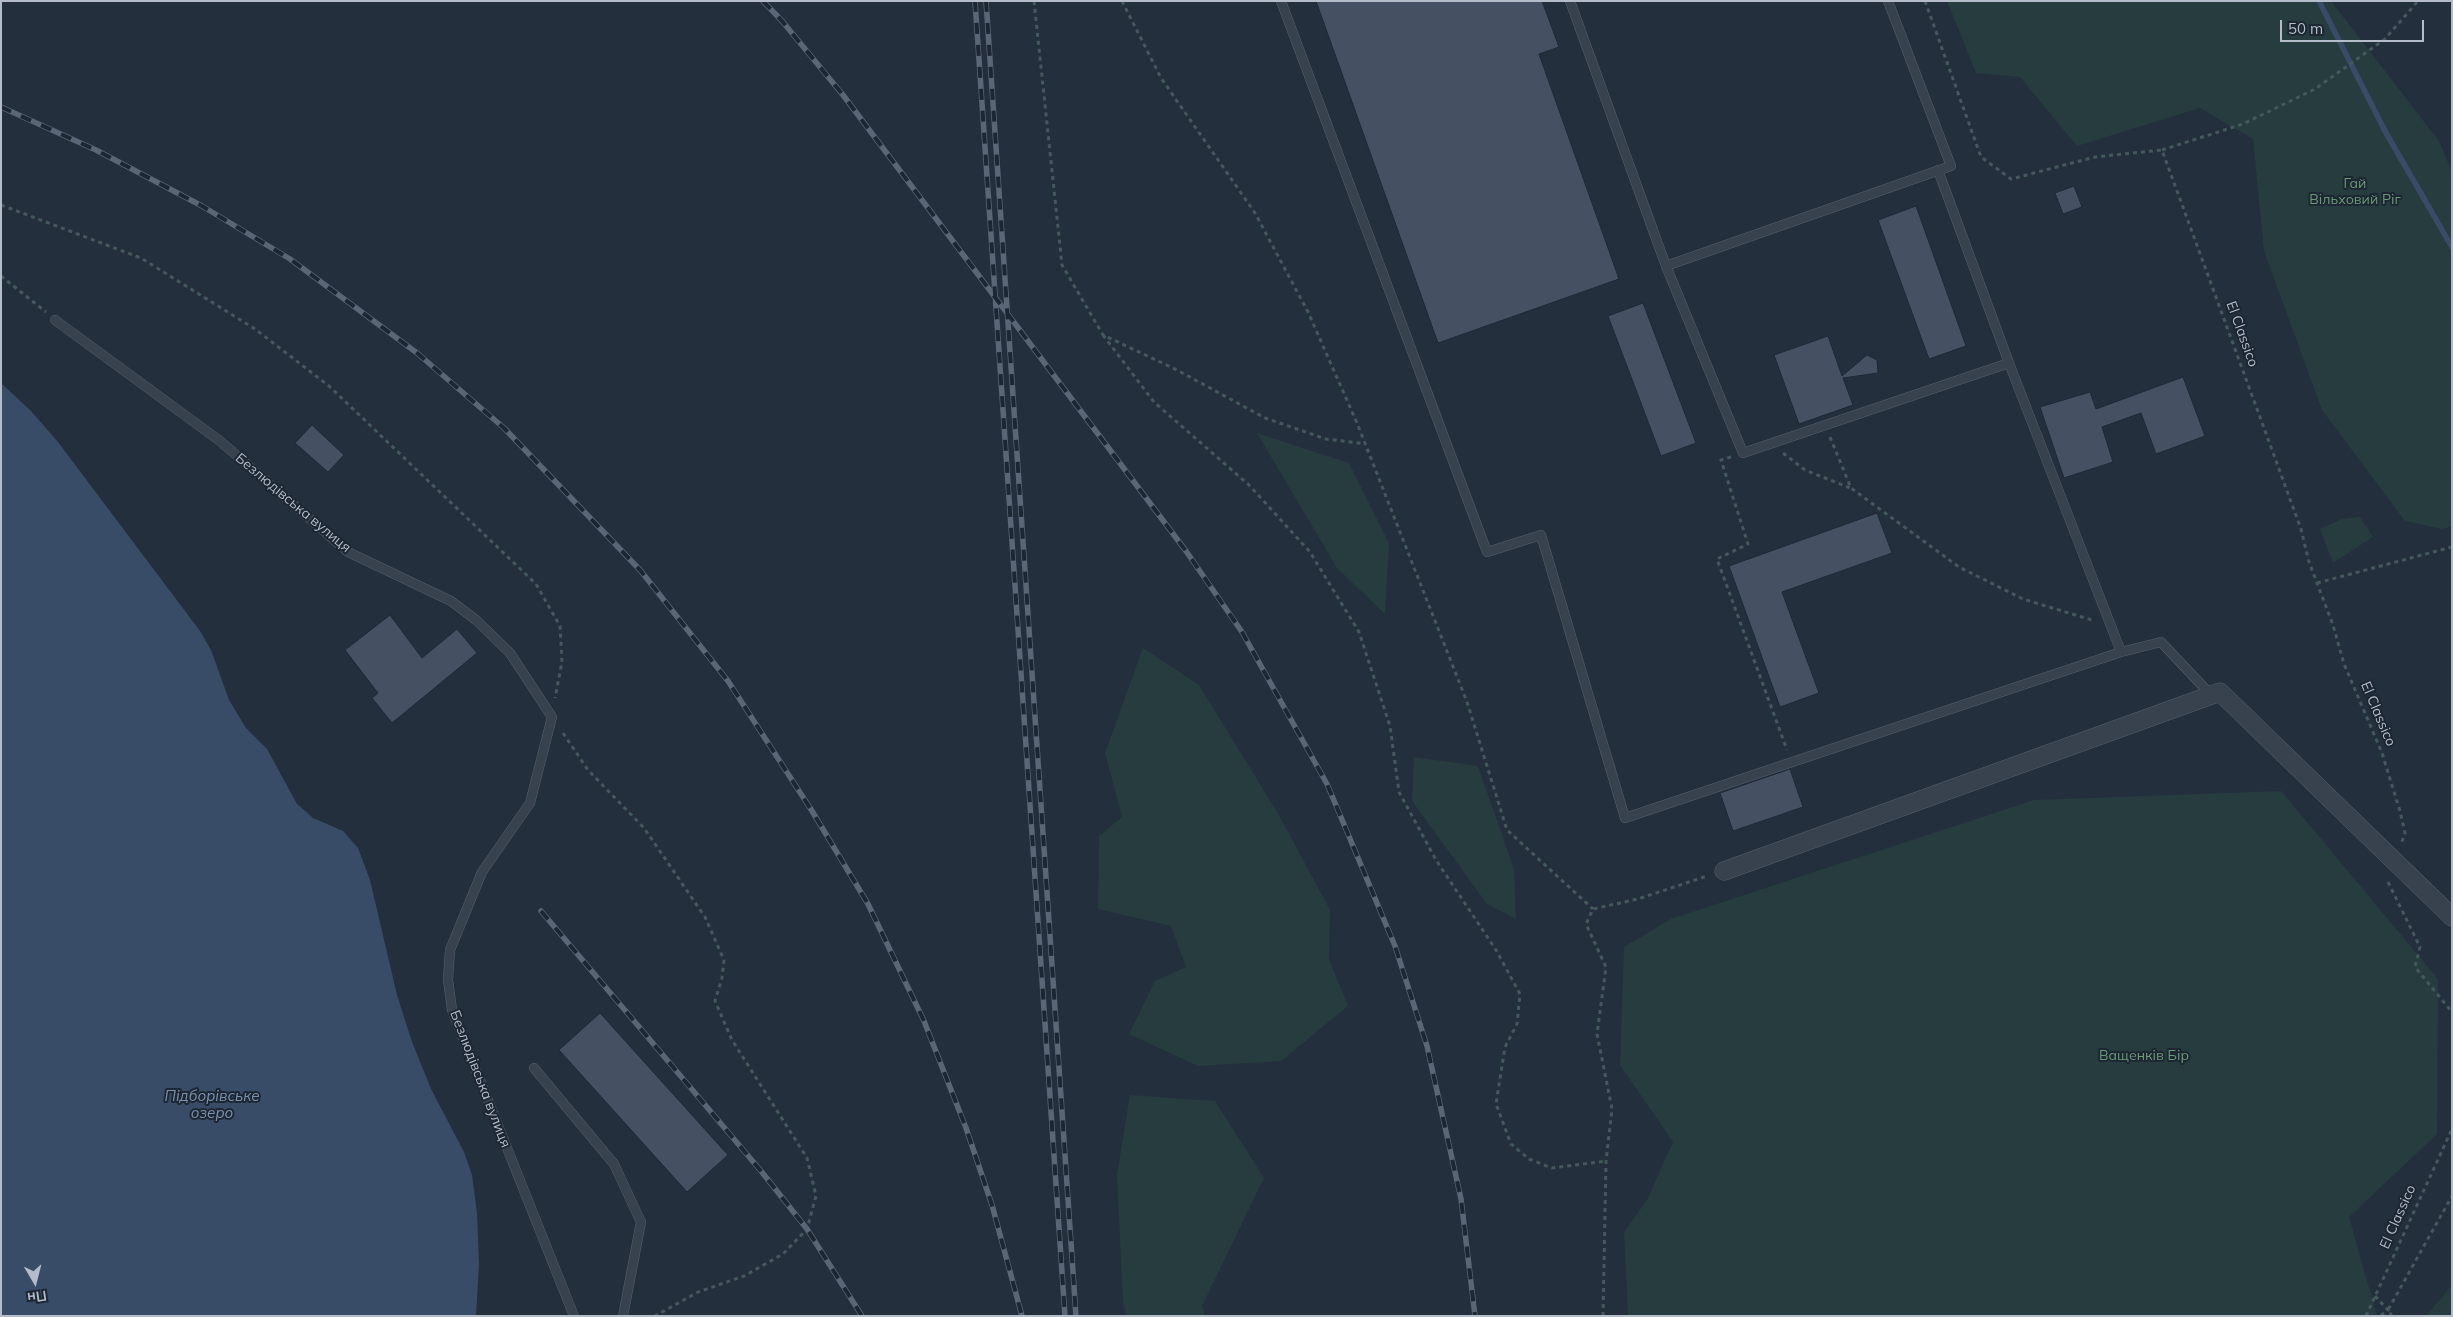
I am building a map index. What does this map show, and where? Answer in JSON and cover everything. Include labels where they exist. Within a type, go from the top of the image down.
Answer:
[{"type":"street","points":[[1724,871],[2220,692],[2452,917]]},
{"type":"lane","points":[[1281,1],[1487,552],[1541,535],[1625,818],[2121,652],[2161,642],[2211,695]]},
{"type":"lane","points":[[1570,1],[1666,266],[1743,453],[2009,363]]},
{"type":"lane","points":[[1666,266],[1950,166],[1888,1]]},
{"type":"lane","points":[[1938,170],[2009,363],[2121,652]]},
{"type":"lane","name":"Безлюдівська вулиця","points":[[56,320],[220,441],[348,552],[451,601],[476,620],[510,653],[552,717],[530,803],[482,872],[450,950],[448,980],[452,1010],[574,1316]]},
{"type":"lane","points":[[534,1068],[614,1164],[641,1222],[622,1316]]},
{"type":"path","points":[[1034,1],[1062,265],[1103,335],[1154,402],[1249,485],[1310,552],[1359,632],[1390,726],[1399,792],[1436,860],[1496,950],[1520,994],[1517,1024],[1505,1047],[1496,1104],[1511,1144],[1529,1159],[1552,1168],[1606,1161]]},
{"type":"path","points":[[1122,1],[1161,78],[1255,213],[1308,312],[1366,444],[1467,702],[1507,830],[1593,909]]},
{"type":"path","points":[[1925,1],[1981,158],[2011,179],[2096,157],[2162,150],[2243,124],[2315,89],[2385,39],[2418,1]]},
{"type":"path","name":"El Classico","points":[[2162,150],[2302,529],[2317,583],[2333,625],[2344,664],[2382,753],[2405,833],[2394,862]]},
{"type":"path","points":[[1,205],[141,258],[255,329],[328,386],[536,584],[560,626],[562,662],[552,717],[588,770],[644,828],[705,917],[724,960],[722,978],[715,1001],[732,1040],[807,1158],[816,1196],[807,1229],[783,1254],[744,1276],[698,1292],[655,1316]]},
{"type":"path","points":[[1,276],[56,320]]},
{"type":"path","points":[[1103,335],[1177,370],[1265,418],[1326,439],[1366,444]]},
{"type":"path","points":[[1825,425],[1851,488]]},
{"type":"path","points":[[1770,444],[1805,470],[1851,488],[1959,567],[2023,599],[2110,625]]},
{"type":"path","points":[[1743,453],[1721,460],[1748,544],[1717,559],[1791,762]]},
{"type":"path","points":[[2317,583],[2452,547]]},
{"type":"path","points":[[1593,909],[1638,899],[1724,871]]},
{"type":"path","points":[[2388,880],[2420,947],[2415,966],[2452,1012]]},
{"type":"path","points":[[1593,909],[1586,924],[1606,967],[1597,1034],[1612,1109],[1606,1161],[1603,1316]]},
{"type":"path","name":"El Classico","points":[[2366,1316],[2452,1129]]},
{"type":"path","points":[[2380,1316],[2388,1310],[2452,1196]]},
{"type":"path","points":[[2375,1296],[2392,1316]]},
{"type":"green space","name":"Гай Вільховий Ріг","points":[[1947,1],[2331,1],[2439,141],[2452,172],[2452,526],[2442,529],[2405,521],[2322,410],[2264,251],[2253,139],[2200,108],[2077,146],[2020,77],[1976,73]]},
{"type":"green space","points":[[1257,433],[1349,463],[1389,543],[1385,614],[1337,568]]},
{"type":"green space","points":[[2360,517],[2373,537],[2333,563],[2320,529],[2342,519]]},
{"type":"green space","points":[[1143,648],[1199,685],[1279,815],[1330,910],[1329,959],[1348,1006],[1281,1061],[1198,1066],[1129,1034],[1155,981],[1186,967],[1171,926],[1098,909],[1099,836],[1122,817],[1105,753]]},
{"type":"green space","points":[[1414,757],[1478,766],[1514,869],[1516,919],[1487,904],[1412,801]]},
{"type":"green space","name":"Ващенків Бір","points":[[2281,791],[2438,979],[2437,1134],[2349,1217],[2377,1316],[1628,1316],[1624,1232],[1647,1200],[1673,1142],[1620,1065],[1624,947],[1671,919],[2034,800]]},
{"type":"green space","points":[[1130,1095],[1215,1101],[1264,1178],[1202,1306],[1205,1316],[1126,1316],[1123,1302],[1117,1175]]},
{"type":"green space","points":[[2452,1285],[2452,1316],[2426,1316]]},
{"type":"water","name":"Підборівське озеро","points":[[1,383],[31,411],[58,442],[200,631],[211,650],[229,700],[246,728],[267,749],[297,804],[313,818],[343,831],[358,848],[370,880],[397,995],[412,1042],[431,1089],[464,1152],[472,1175],[477,1213],[479,1264],[476,1316],[1,1316]]},
{"type":"building","points":[[1316,1],[1542,1],[1559,47],[1539,54],[1619,279],[1438,343]]},
{"type":"building","points":[[2074,186],[2082,207],[2063,214],[2055,193]]},
{"type":"building","points":[[1916,206],[1966,346],[1929,359],[1878,220]]},
{"type":"building","points":[[1643,303],[1696,443],[1661,456],[1608,316]]},
{"type":"building","points":[[1828,336],[1842,376],[1867,355],[1877,360],[1878,373],[1843,378],[1853,405],[1799,424],[1774,355]]},
{"type":"building","points":[[2183,377],[2205,436],[2156,454],[2141,413],[2102,427],[2113,462],[2064,478],[2040,407],[2090,392],[2096,409]]},
{"type":"building","points":[[312,425],[344,455],[328,472],[295,443]]},
{"type":"building","points":[[1877,513],[1892,553],[1782,592],[1819,693],[1780,707],[1729,566]]},
{"type":"building","points":[[390,615],[422,658],[457,629],[477,653],[392,723],[372,698],[378,693],[345,650]]},
{"type":"building","points":[[1790,769],[1803,807],[1733,831],[1720,793]]},
{"type":"building","points":[[600,1013],[728,1155],[687,1192],[559,1050]]},
{"type":"waterway","points":[[2319,1],[2386,133],[2452,247]]},
{"type":"railway","points":[[763,1],[782,21],[843,95],[1186,551],[1242,632],[1327,784],[1395,946],[1427,1046],[1461,1199],[1475,1316]]},
{"type":"railway","points":[[975,1],[1065,1316]]},
{"type":"railway","points":[[986,1],[1076,1316]]},
{"type":"railway","points":[[1,107],[96,150],[202,206],[290,259],[417,353],[504,428],[640,570],[728,681],[812,811],[868,904],[924,1021],[966,1128],[992,1205],[1022,1316]]},
{"type":"railway","points":[[541,911],[761,1171],[807,1229],[862,1316]]}]
